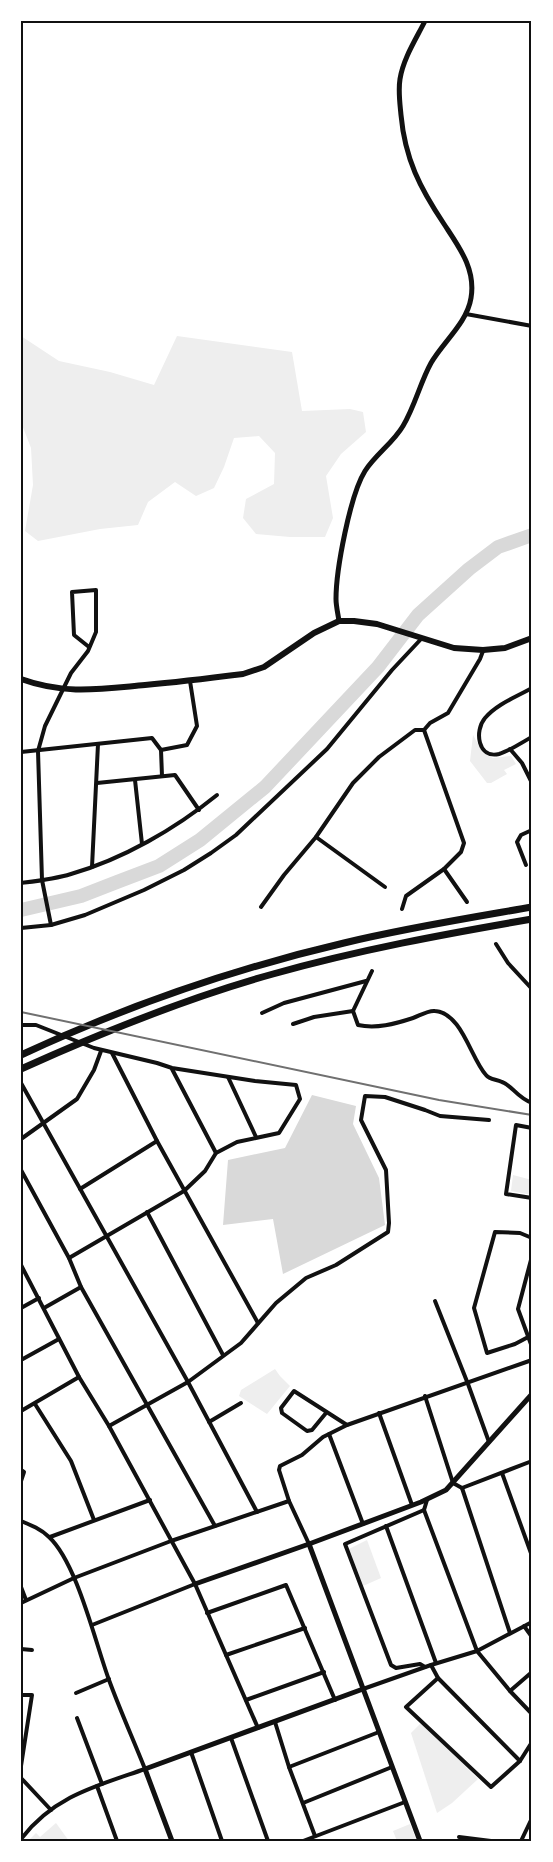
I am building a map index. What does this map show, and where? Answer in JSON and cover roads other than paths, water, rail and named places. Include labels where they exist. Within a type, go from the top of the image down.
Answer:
[{"type":"highway","points":[[21,1055],[57,1038],[157,1000],[265,964],[345,942],[532,907]]},
{"type":"highway","points":[[21,1069],[72,1046],[184,1003],[272,974],[356,952],[532,919]]},
{"type":"main road","points":[[21,679],[40,686],[64,690],[93,690],[243,674],[264,667],[314,633],[339,621],[378,624],[454,648],[483,650],[505,648],[532,638]]},
{"type":"street","points":[[339,621],[336,600],[338,577],[358,485],[366,469],[402,428],[417,399],[430,365],[466,314],[471,300],[470,270],[462,252],[419,183],[403,137],[399,102],[400,79],[410,48],[425,21]]},
{"type":"street","points":[[466,314],[532,326]]},
{"type":"street","points":[[51,925],[42,880],[39,751],[45,726],[64,690],[70,673],[89,647],[96,632],[96,590],[72,592],[74,635],[89,647]]},
{"type":"street","points":[[21,928],[51,925],[85,915],[144,890],[200,861],[236,835],[327,749],[392,670],[422,638]]},
{"type":"street","points":[[261,907],[316,837],[353,783],[379,757],[415,730],[424,730],[430,723],[448,712],[480,659],[483,650]]},
{"type":"street","points":[[161,750],[187,745],[198,726],[190,681]]},
{"type":"street","points":[[532,688],[494,710],[480,726],[478,736],[479,742],[490,754],[498,754],[510,749],[532,736]]},
{"type":"street","points":[[402,909],[406,896],[444,869],[461,852],[464,843],[424,730]]},
{"type":"street","points":[[21,752],[152,738],[161,750],[162,776]]},
{"type":"street","points":[[92,867],[98,744]]},
{"type":"street","points":[[510,749],[522,763],[532,783]]},
{"type":"street","points":[[97,783],[175,775],[199,810]]},
{"type":"street","points":[[135,780],[142,845]]},
{"type":"street","points":[[21,883],[69,875],[142,845],[199,810],[217,795]]},
{"type":"street","points":[[526,865],[517,842],[520,835],[532,830]]},
{"type":"street","points":[[316,837],[385,887]]},
{"type":"street","points":[[444,869],[467,902]]},
{"type":"street","points":[[496,944],[508,963],[532,989]]},
{"type":"street","points":[[372,971],[353,1011],[358,1025],[366,1027],[394,1024],[434,1011],[447,1016],[465,1035],[488,1078],[504,1082],[520,1097],[532,1103]]},
{"type":"street","points":[[261,1013],[284,1003],[366,981]]},
{"type":"street","points":[[293,1024],[314,1017],[353,1011]]},
{"type":"street","points":[[21,1024],[36,1025],[101,1051],[172,1068],[296,1085],[300,1099],[279,1132],[237,1142],[216,1153],[206,1170],[184,1191],[69,1258]]},
{"type":"street","points":[[21,1139],[76,1100],[94,1070],[101,1051]]},
{"type":"street","points":[[111,1052],[156,1141],[258,1323]]},
{"type":"street","points":[[172,1068],[216,1153]]},
{"type":"street","points":[[228,1077],[256,1137]]},
{"type":"street","points":[[21,1083],[188,1382],[257,1512]]},
{"type":"street","points":[[109,1426],[188,1382],[241,1343],[276,1303],[306,1278],[336,1265],[387,1232],[389,1223],[386,1170],[361,1120],[365,1096],[385,1097],[440,1116],[489,1120]]},
{"type":"street","points":[[532,1128],[516,1125],[506,1194],[532,1198]]},
{"type":"street","points":[[80,1189],[156,1141]]},
{"type":"street","points":[[21,1170],[69,1258],[81,1287],[215,1526]]},
{"type":"street","points":[[147,1212],[223,1355]]},
{"type":"street","points":[[531,1336],[487,1353],[474,1308],[495,1232],[520,1233],[532,1238]]},
{"type":"street","points":[[532,1256],[518,1309],[531,1336],[532,1347]]},
{"type":"street","points":[[21,1265],[79,1377],[109,1426],[195,1584],[258,1728]]},
{"type":"street","points":[[44,1308],[81,1287]]},
{"type":"street","points":[[21,1308],[39,1298]]},
{"type":"street","points":[[435,1301],[489,1442]]},
{"type":"street","points":[[21,1360],[59,1339]]},
{"type":"street","points":[[420,1841],[279,1470],[280,1466],[302,1455],[323,1437],[347,1425],[532,1360]]},
{"type":"street","points":[[21,1411],[79,1377]]},
{"type":"street","points":[[326,1413],[312,1430],[307,1431],[282,1413],[281,1408],[294,1390],[347,1425]]},
{"type":"street","points":[[92,1625],[195,1584],[363,1524],[446,1490],[532,1394]]},
{"type":"street","points":[[425,1396],[453,1483],[462,1488],[510,1633]]},
{"type":"street","points":[[209,1422],[241,1403]]},
{"type":"street","points":[[35,1404],[72,1461],[93,1520]]},
{"type":"street","points":[[379,1413],[412,1505]]},
{"type":"street","points":[[329,1434],[363,1524]]},
{"type":"street","points":[[462,1488],[532,1461]]},
{"type":"street","points":[[21,1470],[24,1472],[21,1481]]},
{"type":"street","points":[[502,1473],[532,1556]]},
{"type":"street","points":[[427,1499],[424,1510],[477,1652],[532,1714]]},
{"type":"street","points":[[50,1537],[150,1500]]},
{"type":"street","points":[[21,1603],[74,1578],[171,1541],[289,1501]]},
{"type":"street","points":[[424,1510],[345,1544],[391,1665],[396,1668],[420,1664],[425,1667]]},
{"type":"street","points":[[21,1521],[32,1525],[50,1537],[66,1560],[171,1841]]},
{"type":"street","points":[[386,1526],[438,1678],[520,1761]]},
{"type":"street","points":[[207,1613],[286,1585],[335,1700]]},
{"type":"street","points":[[21,1587],[26,1600]]},
{"type":"street","points":[[21,1839],[39,1818],[68,1798],[363,1689],[434,1664],[477,1652],[532,1622]]},
{"type":"street","points":[[524,1626],[532,1637]]},
{"type":"street","points":[[226,1655],[305,1628]]},
{"type":"street","points":[[21,1649],[32,1650]]},
{"type":"street","points":[[246,1700],[324,1672]]},
{"type":"street","points":[[510,1691],[532,1672]]},
{"type":"street","points":[[438,1678],[406,1707],[491,1787],[520,1761],[532,1742]]},
{"type":"street","points":[[76,1693],[109,1679]]},
{"type":"street","points":[[21,1695],[32,1695],[21,1766]]},
{"type":"street","points":[[77,1718],[114,1840]]},
{"type":"street","points":[[275,1722],[315,1836]]},
{"type":"street","points":[[289,1767],[379,1732]]},
{"type":"street","points":[[231,1738],[268,1841]]},
{"type":"street","points":[[191,1752],[222,1841]]},
{"type":"street","points":[[303,1803],[392,1767]]},
{"type":"street","points":[[21,1778],[51,1810]]},
{"type":"street","points":[[303,1841],[405,1802]]},
{"type":"street","points":[[521,1841],[532,1818]]},
{"type":"street","points":[[459,1837],[491,1841]]},
{"type":"waterway","points":[[21,910],[81,896],[159,866],[200,840],[265,787],[378,667],[418,615],[469,569],[498,547],[532,535]]},
{"type":"railway","points":[[21,1012],[439,1100],[532,1115]]}]
